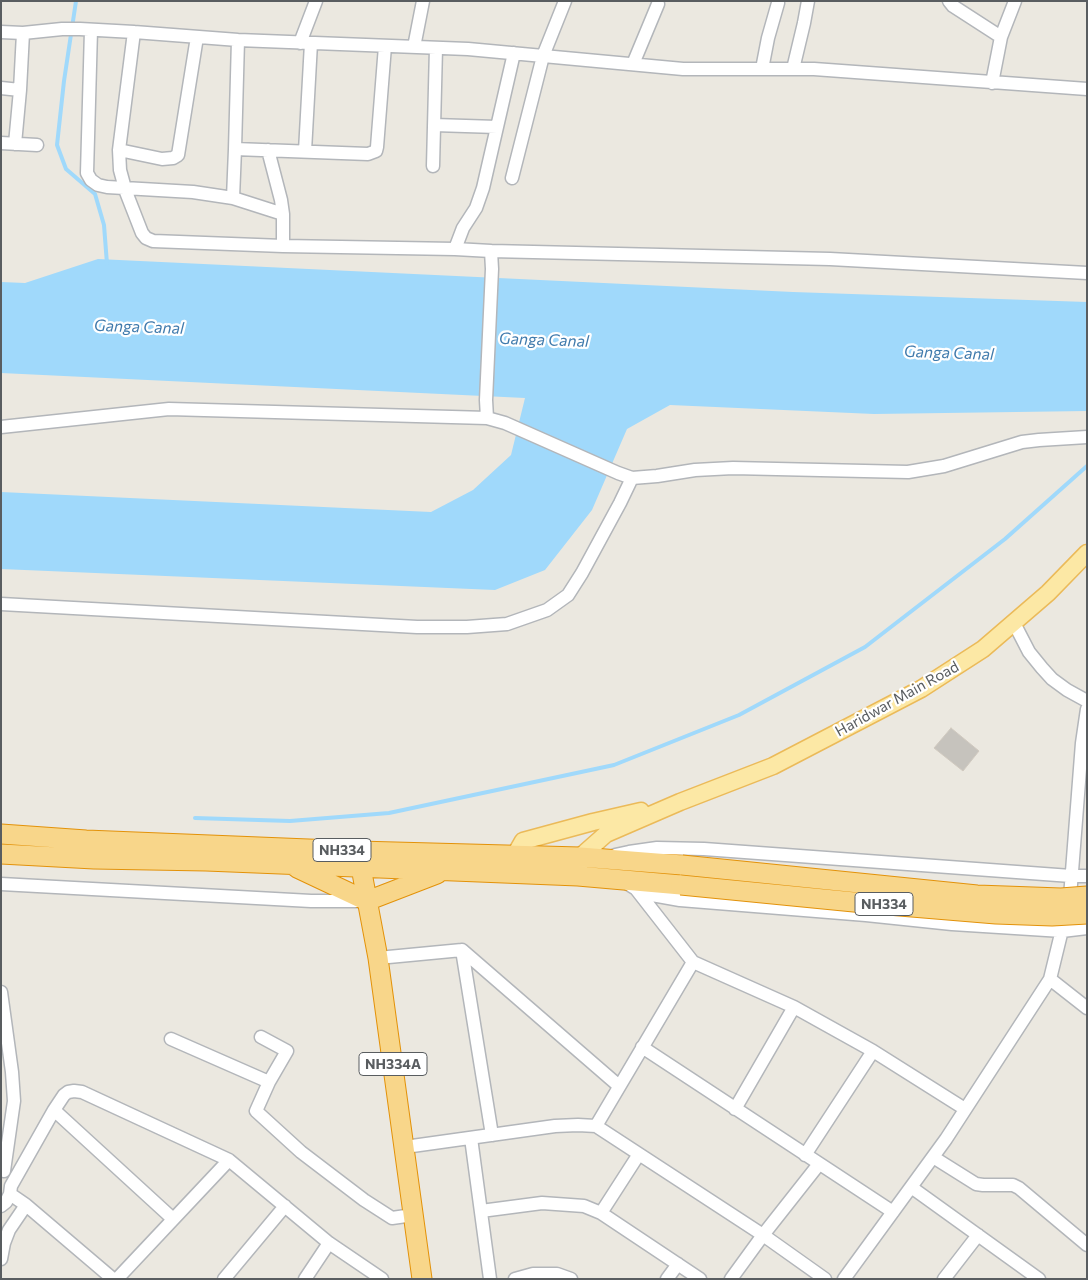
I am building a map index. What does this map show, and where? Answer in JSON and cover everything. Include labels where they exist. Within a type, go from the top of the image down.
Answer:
[{"type":"highway","name":"NH334","points":[[1,834],[359,859],[514,864],[578,876],[864,903],[996,914],[1052,916],[1087,914]]},
{"type":"highway","name":"NH334","points":[[1,854],[94,859],[290,864],[359,859],[445,870],[580,857],[682,864],[976,895],[1061,898],[1087,896]]},
{"type":"highway","name":"NH334A","points":[[359,859],[378,958],[422,1279]]},
{"type":"highway","points":[[290,864],[367,902],[445,870]]},
{"type":"main road","name":"Haridwar Main Road","points":[[580,857],[606,834],[680,802],[773,766],[921,689],[983,649],[1048,593],[1087,553]]},
{"type":"main road","name":"Haridwar Main Road","points":[[514,864],[523,841],[593,822],[680,802]]},
{"type":"main road","points":[[578,876],[580,857]]},
{"type":"street","points":[[305,151],[306,43],[316,1]]},
{"type":"street","points":[[414,47],[423,1]]},
{"type":"street","points":[[512,178],[543,56],[565,1]]},
{"type":"street","points":[[794,69],[808,1]]},
{"type":"street","points":[[949,1],[953,6],[1000,37]]},
{"type":"street","points":[[992,83],[1000,37],[1015,1]]},
{"type":"street","points":[[762,69],[778,3]]},
{"type":"street","points":[[634,64],[658,4]]},
{"type":"street","points":[[1,32],[23,33],[62,29],[238,40],[468,49],[683,69],[814,69],[1087,89]]},
{"type":"street","points":[[85,30],[87,173],[91,180],[98,185],[125,189],[194,192],[232,198],[283,214]]},
{"type":"street","points":[[134,32],[119,150],[120,170],[125,189],[142,233],[146,238],[153,241],[283,246],[830,259],[1087,273]]},
{"type":"street","points":[[15,144],[23,33]]},
{"type":"street","points":[[119,150],[162,159],[173,158],[178,154],[197,37]]},
{"type":"street","points":[[232,198],[238,40]]},
{"type":"street","points":[[235,149],[368,154],[376,151],[385,46]]},
{"type":"street","points":[[433,166],[436,48]]},
{"type":"street","points":[[455,249],[463,228],[476,208],[483,188],[514,53]]},
{"type":"street","points":[[1,88],[20,90]]},
{"type":"street","points":[[434,125],[497,127]]},
{"type":"street","points":[[1,143],[37,145]]},
{"type":"street","points":[[268,150],[281,200],[283,246]]},
{"type":"street","points":[[487,418],[491,251]]},
{"type":"street","points":[[1,427],[170,409],[487,418],[505,423],[632,478],[695,470],[733,468],[908,472],[944,466],[1022,442],[1087,437]]},
{"type":"street","points":[[1,604],[417,627],[467,627],[507,624],[547,610],[568,594],[582,573],[632,478]]},
{"type":"street","points":[[1014,623],[1030,652],[1042,668],[1067,690],[1087,701]]},
{"type":"street","points":[[844,1279],[933,1157],[1050,979],[1070,897],[1082,743],[1087,709]]},
{"type":"street","points":[[603,858],[657,848],[704,849],[1087,876]]},
{"type":"street","points":[[620,880],[652,895],[680,900],[952,924],[1062,931],[1087,928]]},
{"type":"street","points":[[1,884],[312,901],[367,902]]},
{"type":"street","points":[[636,889],[693,962],[794,1007],[874,1051],[965,1110]]},
{"type":"street","points":[[462,950],[492,1135]]},
{"type":"street","points":[[378,958],[462,950],[619,1086]]},
{"type":"street","points":[[596,1126],[693,962]]},
{"type":"street","points":[[1050,979],[1087,1008]]},
{"type":"street","points":[[1,992],[14,1101],[3,1170],[8,1178],[10,1190],[115,1279],[229,1160]]},
{"type":"street","points":[[735,1109],[794,1007]]},
{"type":"street","points":[[261,1037],[287,1050],[269,1082],[256,1111],[301,1152],[364,1200],[392,1218],[413,1216]]},
{"type":"street","points":[[171,1039],[269,1082]]},
{"type":"street","points":[[642,1047],[893,1212]]},
{"type":"street","points":[[806,1155],[874,1051]]},
{"type":"street","points":[[1,1206],[6,1202],[10,1190],[64,1095],[68,1092],[82,1092],[229,1160],[329,1243],[382,1279]]},
{"type":"street","points":[[54,1110],[173,1219]]},
{"type":"street","points":[[405,1148],[554,1126],[596,1126],[763,1235],[822,1278]]},
{"type":"street","points":[[471,1138],[490,1279]]},
{"type":"street","points":[[601,1213],[639,1154]]},
{"type":"street","points":[[933,1157],[976,1184],[1013,1185],[1019,1188],[1087,1245]]},
{"type":"street","points":[[731,1279],[819,1164]]},
{"type":"street","points":[[911,1187],[1032,1277]]},
{"type":"street","points":[[481,1211],[542,1204],[584,1206],[601,1213],[700,1279]]},
{"type":"street","points":[[1,1259],[6,1236],[26,1205]]},
{"type":"street","points":[[224,1279],[286,1206]]},
{"type":"street","points":[[944,1279],[978,1235]]},
{"type":"street","points":[[305,1279],[329,1243]]},
{"type":"street","points":[[667,1279],[678,1264]]},
{"type":"street","points":[[515,1279],[533,1274],[557,1274],[571,1279]]},
{"type":"water","name":"Ganga Canal","points":[[98,259],[793,292],[1087,302],[1087,411],[874,414],[670,405],[627,429],[592,510],[545,570],[495,590],[1,569],[1,492],[431,512],[473,490],[511,455],[525,398],[1,373],[1,282],[25,283]]},
{"type":"building","points":[[951,728],[979,751],[963,771],[934,748]]},
{"type":"waterway","points":[[76,1],[57,145],[66,169],[95,194],[104,225],[107,264]]},
{"type":"waterway","points":[[195,818],[290,821],[389,813],[614,765],[739,715],[865,647],[1005,539],[1087,466]]}]
